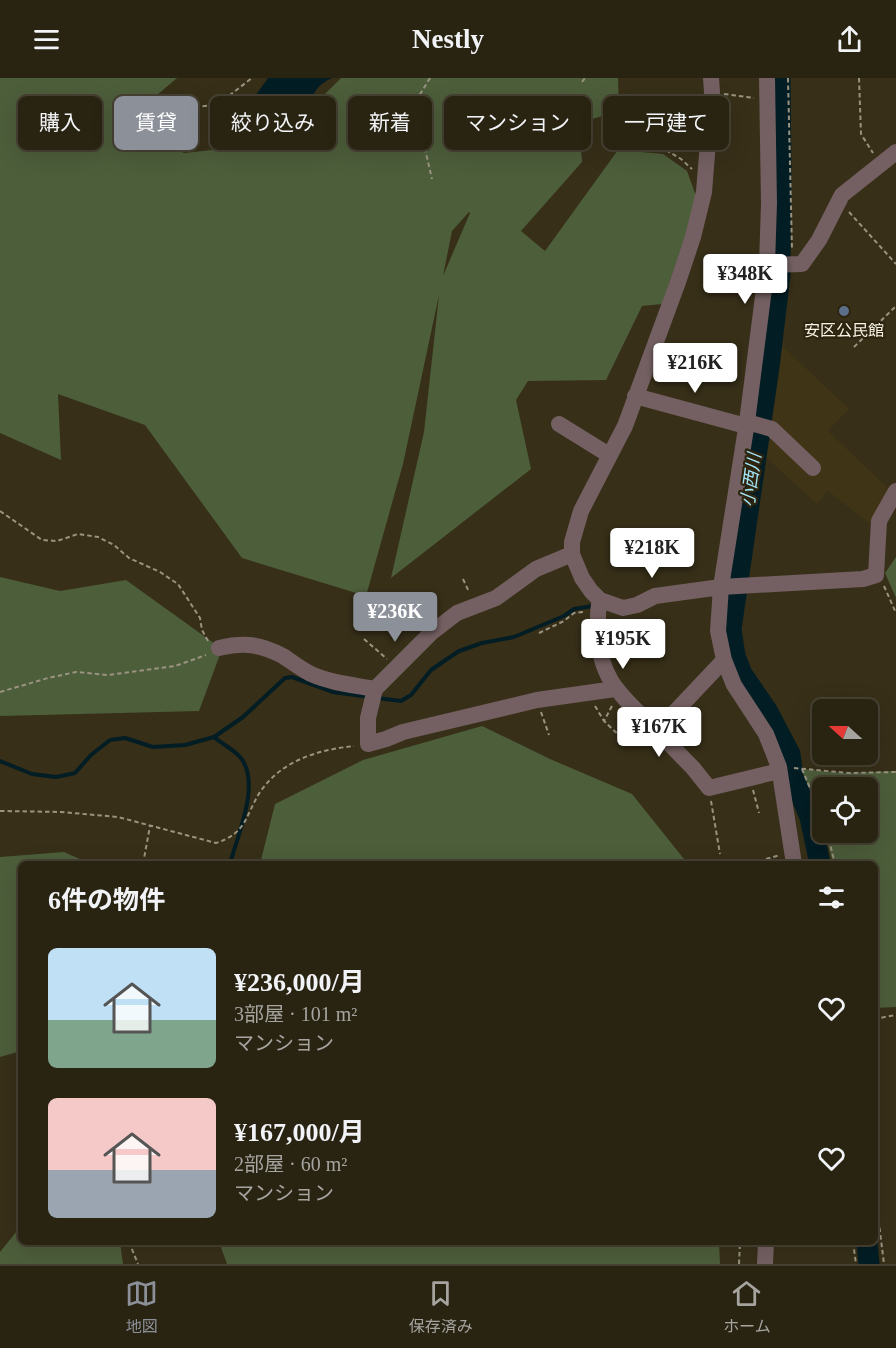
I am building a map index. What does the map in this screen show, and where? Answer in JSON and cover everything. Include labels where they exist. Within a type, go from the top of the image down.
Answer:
[{"type":"street","points":[[767,78],[769,203],[767,265],[747,424],[721,587],[717,631],[724,660],[734,685],[766,734],[779,769],[789,819],[794,861]]},
{"type":"street","points":[[712,85],[704,192],[693,237],[625,426],[581,511],[572,542],[572,554],[582,578],[599,606],[601,660],[606,676],[615,689],[657,730],[709,788],[779,769]]},
{"type":"street","points":[[767,265],[802,264],[819,240],[842,195],[896,152]]},
{"type":"street","points":[[635,396],[772,429],[813,468]]},
{"type":"street","points":[[559,424],[609,455]]},
{"type":"street","points":[[599,606],[623,608],[637,605],[655,596],[721,587],[863,579],[876,575],[879,521],[896,491]]},
{"type":"street","points":[[572,554],[536,569],[496,598],[457,613],[396,667],[375,689],[368,718],[368,744],[386,740],[403,732],[537,700],[615,689]]},
{"type":"street","points":[[219,648],[238,643],[254,645],[281,656],[310,674],[331,681],[375,689]]},
{"type":"street","points":[[657,730],[724,660]]},
{"type":"street","points":[[537,700],[546,707],[588,700]]},
{"type":"street","points":[[765,1264],[766,1245]]},
{"type":"path","points":[[198,107],[217,105],[252,78]]},
{"type":"path","points":[[430,78],[415,106],[432,179]]},
{"type":"path","points":[[582,82],[585,78]]},
{"type":"path","points":[[789,78],[791,249],[802,264]]},
{"type":"path","points":[[859,78],[861,134],[881,163]]},
{"type":"path","points":[[712,85],[768,99]]},
{"type":"path","points":[[666,150],[693,170]]},
{"type":"path","points":[[839,201],[896,264]]},
{"type":"path","points":[[854,347],[896,306]]},
{"type":"path","points":[[652,349],[689,358]]},
{"type":"path","points":[[0,511],[42,540],[57,541],[78,534],[98,537],[114,545],[129,558],[160,572],[178,584],[200,618],[206,640],[219,648]]},
{"type":"path","points":[[876,575],[881,580],[896,613]]},
{"type":"path","points":[[463,579],[474,605]]},
{"type":"path","points":[[539,633],[564,621],[574,613],[599,606]]},
{"type":"path","points":[[364,639],[396,667]]},
{"type":"path","points":[[0,692],[76,672],[108,675],[175,666],[219,648]]},
{"type":"path","points":[[537,700],[549,735]]},
{"type":"path","points":[[588,700],[599,711],[604,722],[627,743]]},
{"type":"path","points":[[604,722],[611,708]]},
{"type":"path","points":[[611,737],[615,732]]},
{"type":"path","points":[[0,811],[61,812],[118,817],[216,843],[231,838],[246,821],[260,792],[276,775],[298,758],[323,750],[368,744]]},
{"type":"path","points":[[779,769],[849,773],[896,772]]},
{"type":"path","points":[[802,769],[812,793]]},
{"type":"path","points":[[750,778],[759,813]]},
{"type":"path","points":[[709,788],[720,854]]},
{"type":"path","points":[[144,861],[150,826]]},
{"type":"path","points":[[829,843],[834,861]]},
{"type":"path","points":[[878,1018],[896,1015]]},
{"type":"path","points":[[878,1215],[884,1264]]},
{"type":"path","points":[[130,1245],[138,1264]]},
{"type":"path","points":[[739,1264],[740,1245]]},
{"type":"path","points":[[854,1245],[856,1264]]},
{"type":"shaded area","points":[[778,342],[849,409],[828,431],[892,492],[875,528],[828,491],[817,504],[761,453]]},
{"type":"green space","points":[[0,78],[177,78],[156,96],[114,96],[114,150],[179,150],[184,153],[212,150],[336,150],[336,96],[323,96],[341,78],[618,78],[619,96],[603,96],[603,116],[591,119],[591,96],[444,96],[444,150],[581,150],[582,162],[521,231],[545,251],[618,150],[663,154],[687,171],[696,196],[686,235],[662,304],[642,306],[606,380],[528,381],[516,400],[531,469],[391,578],[424,432],[439,295],[403,464],[366,596],[242,558],[145,425],[58,394],[61,460],[0,433]],"holes":[[[469,212],[470,213],[443,276],[452,231]]]},
{"type":"green space","points":[[896,557],[896,598],[885,573]]},
{"type":"green space","points":[[0,577],[60,591],[126,580],[222,649],[199,711],[0,716]]},
{"type":"green space","points":[[482,726],[550,759],[632,794],[686,861],[261,861],[275,804],[363,760]]},
{"type":"green space","points":[[801,769],[844,773],[896,771],[896,1007],[878,1008],[878,861],[832,861],[828,843],[878,843],[878,777],[812,777],[812,797]]},
{"type":"green space","points":[[64,852],[84,861],[18,861],[18,1052],[0,1057],[0,857]]},
{"type":"green space","points":[[18,1230],[18,1245],[120,1245],[123,1264],[0,1264],[0,1252]]},
{"type":"green space","points":[[220,1245],[719,1245],[720,1264],[227,1264]]},
{"type":"water","points":[[268,78],[332,78],[319,86],[313,96],[255,96]]},
{"type":"waterway","name":"小西川","points":[[780,78],[780,275],[731,629],[735,656],[742,674],[768,712],[790,754],[793,777],[810,817],[819,861]]},
{"type":"waterway","points":[[377,698],[401,701],[411,695],[431,670],[459,651],[482,643],[514,637],[564,616],[574,609],[593,606]]},
{"type":"waterway","points":[[0,761],[32,774],[56,777],[75,773],[91,755],[110,740],[125,738],[153,747],[185,745],[214,737],[243,717],[285,678],[292,677],[333,692],[370,697]]},
{"type":"waterway","points":[[214,737],[240,757],[249,780],[246,809],[231,861]]},
{"type":"waterway","name":"小西川","points":[[867,1245],[869,1264]]},
{"type":"place","name":"安区公民館","points":[[844,311]]}]
